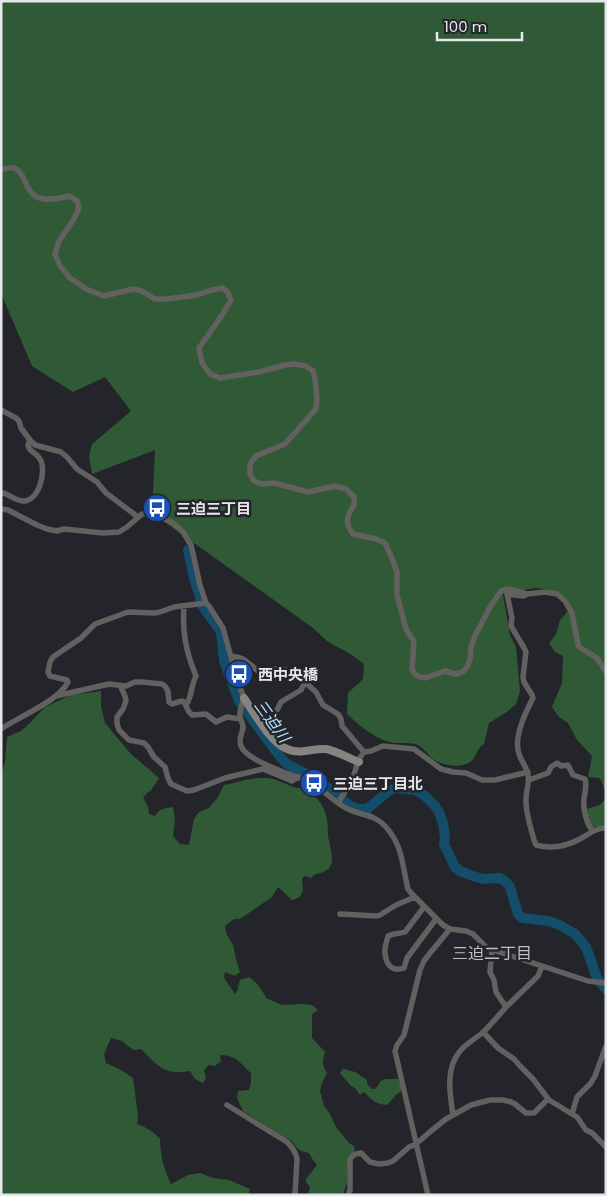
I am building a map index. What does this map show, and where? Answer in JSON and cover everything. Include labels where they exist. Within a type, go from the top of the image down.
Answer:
[{"type":"street","points":[[1,170],[7,168],[16,169],[22,174],[28,190],[36,197],[46,199],[70,196],[77,201],[79,208],[59,241],[55,254],[60,266],[70,278],[86,288],[104,296],[133,289],[142,291],[155,299],[197,295],[223,288],[231,300],[199,348],[202,363],[210,374],[220,378],[294,364],[306,366],[312,371],[315,378],[316,409],[285,444],[256,456],[250,464],[250,474],[254,481],[262,484],[274,483],[308,492],[335,486],[346,489],[354,497],[354,505],[348,515],[347,527],[353,534],[376,539],[384,543],[391,556],[396,572],[396,595],[406,629],[414,642],[412,670],[416,675],[425,678],[445,671],[456,674],[462,672],[467,667],[475,636],[498,594],[509,589],[527,594]]},
{"type":"street","points":[[1,410],[16,418],[30,440],[36,445],[61,452],[67,456],[77,469],[97,482],[106,493],[138,517]]},
{"type":"street","points":[[1,494],[4,493],[22,501],[29,500],[35,495],[42,480],[43,469],[40,458],[28,449],[30,440]]},
{"type":"street","points":[[1,509],[8,510],[47,529],[103,533],[119,532],[142,514],[152,513],[173,524],[183,532],[191,545],[203,604]]},
{"type":"street","points":[[606,672],[597,658],[580,647],[572,613],[557,594],[546,592],[524,596],[507,594],[512,618],[511,626],[526,652],[524,682],[533,698],[522,724],[517,748],[519,756],[528,772],[529,780],[525,801],[536,845],[554,847],[574,842],[592,830],[606,828]]},
{"type":"street","points":[[1,729],[56,696],[66,686],[67,680],[50,676],[48,672],[50,662],[53,657],[81,638],[95,624],[128,612],[155,613],[174,607],[203,604],[209,606],[223,628],[232,657],[242,704],[241,719],[243,729],[240,741],[241,747],[246,754],[278,770],[313,784],[340,800],[350,811],[378,819],[392,833],[399,847],[408,889],[443,925],[450,929],[470,932],[478,937],[487,948],[492,950],[588,981],[604,983]]},
{"type":"street","points":[[184,606],[182,622],[185,642],[189,660],[196,676],[190,700],[186,705]]},
{"type":"street","points":[[232,657],[237,656],[245,660],[258,671],[271,669],[290,671],[316,692],[323,705],[338,714],[342,726],[364,752]]},
{"type":"street","points":[[56,696],[109,684],[126,686],[136,682],[162,684],[168,691],[169,702],[172,704],[182,701],[192,715],[206,714],[216,722],[227,717],[241,719]]},
{"type":"street","points":[[260,721],[277,710],[281,702],[301,690],[305,682]]},
{"type":"street","points":[[120,685],[126,696],[126,701],[117,717],[116,724],[129,740],[144,743],[148,747],[154,757],[165,766],[171,784],[187,790],[194,790],[225,778],[263,769],[292,781],[298,777]]},
{"type":"street","points":[[242,704],[260,721],[272,738],[286,749],[296,752],[327,749],[358,762]]},
{"type":"street","points":[[364,752],[383,746],[414,749],[441,769],[466,773],[482,780],[495,780],[528,772]]},
{"type":"street","points":[[340,800],[352,780],[358,762],[364,752]]},
{"type":"street","points":[[529,780],[548,773],[557,762],[561,766],[568,765],[573,775],[585,778],[583,802],[587,822],[592,830]]},
{"type":"street","points":[[340,914],[377,916],[396,904],[415,897]]},
{"type":"street","points":[[424,907],[405,932],[388,936],[384,952],[388,965],[392,968],[404,968],[407,958],[436,919]]},
{"type":"street","points":[[428,1195],[395,1051],[404,1035],[420,970],[424,961],[450,929]]},
{"type":"street","points":[[492,950],[490,972],[494,980],[496,992],[506,1007]]},
{"type":"street","points":[[454,1115],[450,1080],[454,1061],[462,1049],[483,1032],[538,976],[542,966]]},
{"type":"street","points":[[483,1032],[533,1079],[548,1099],[577,1117],[586,1130],[592,1133],[606,1147]]},
{"type":"street","points":[[572,1114],[577,1097],[591,1083],[595,1076],[606,1046]]},
{"type":"street","points":[[348,1195],[350,1190],[350,1159],[356,1154],[362,1153],[370,1162],[388,1163],[454,1115],[471,1106],[493,1099],[511,1102],[526,1113],[534,1113],[548,1099]]},
{"type":"street","points":[[227,1105],[287,1142],[292,1148],[297,1159],[295,1195]]},
{"type":"green space","points":[[1,1],[606,1],[606,797],[600,778],[588,777],[592,756],[577,740],[568,723],[558,716],[552,707],[562,683],[563,656],[555,652],[549,643],[556,634],[560,620],[571,608],[566,598],[551,590],[536,588],[523,590],[512,587],[502,589],[510,635],[516,647],[520,691],[516,704],[489,723],[484,744],[471,761],[460,766],[446,765],[436,761],[422,747],[416,744],[392,743],[383,740],[371,734],[356,722],[347,714],[348,693],[363,679],[364,664],[327,641],[313,628],[152,513],[155,450],[92,474],[89,456],[92,444],[131,411],[105,377],[73,392],[32,366],[1,293]]},
{"type":"green space","points":[[101,691],[101,706],[105,723],[131,754],[159,778],[152,789],[143,797],[149,814],[155,816],[162,809],[173,807],[175,820],[173,836],[180,844],[189,845],[194,819],[199,812],[209,808],[218,797],[224,785],[255,778],[273,779],[293,787],[307,789],[323,808],[327,818],[332,855],[329,868],[311,878],[305,876],[302,878],[302,892],[296,899],[292,900],[278,887],[272,897],[240,919],[234,919],[225,926],[226,933],[233,945],[240,972],[235,976],[225,972],[224,978],[235,994],[240,980],[249,977],[259,986],[266,998],[282,1005],[312,1005],[318,1010],[312,1014],[312,1038],[325,1052],[323,1063],[327,1073],[320,1091],[324,1106],[336,1127],[349,1143],[355,1147],[348,1160],[347,1182],[343,1195],[308,1195],[310,1187],[306,1179],[317,1165],[309,1153],[299,1150],[293,1142],[243,1111],[237,1098],[238,1091],[249,1090],[251,1073],[238,1060],[220,1055],[221,1061],[215,1066],[209,1065],[204,1070],[206,1078],[203,1083],[195,1079],[190,1071],[168,1071],[158,1065],[141,1049],[133,1050],[122,1041],[111,1038],[104,1054],[106,1063],[133,1078],[138,1116],[137,1124],[143,1126],[160,1139],[163,1162],[171,1184],[188,1175],[200,1173],[213,1178],[229,1180],[250,1189],[248,1195],[1,1195],[1,776],[5,762],[7,737],[21,731],[45,707],[71,695]]},
{"type":"green space","points":[[606,798],[606,826],[592,827],[587,809],[600,805]]},
{"type":"green space","points":[[343,1069],[355,1072],[367,1080],[367,1084],[372,1089],[375,1089],[380,1081],[398,1079],[403,1090],[387,1105],[379,1104],[364,1092],[360,1095],[340,1073]]},
{"type":"waterway","name":"三迫川","points":[[188,550],[203,607],[220,630],[224,661],[239,701],[281,758],[287,764],[318,780],[350,806],[359,809],[367,809],[390,790],[397,788],[416,790],[425,796],[439,812],[443,823],[444,844],[455,867],[460,871],[484,879],[500,878],[510,887],[518,914],[522,918],[548,921],[560,925],[575,934],[586,947],[597,978],[606,989]]},
{"type":"place","name":"三迫三丁目","points":[[157,508]]},
{"type":"place","name":"西中央橋","points":[[239,674]]},
{"type":"place","name":"三迫三丁目北","points":[[314,783]]},
{"type":"district","name":"三迫二丁目","points":[[492,953]]}]
